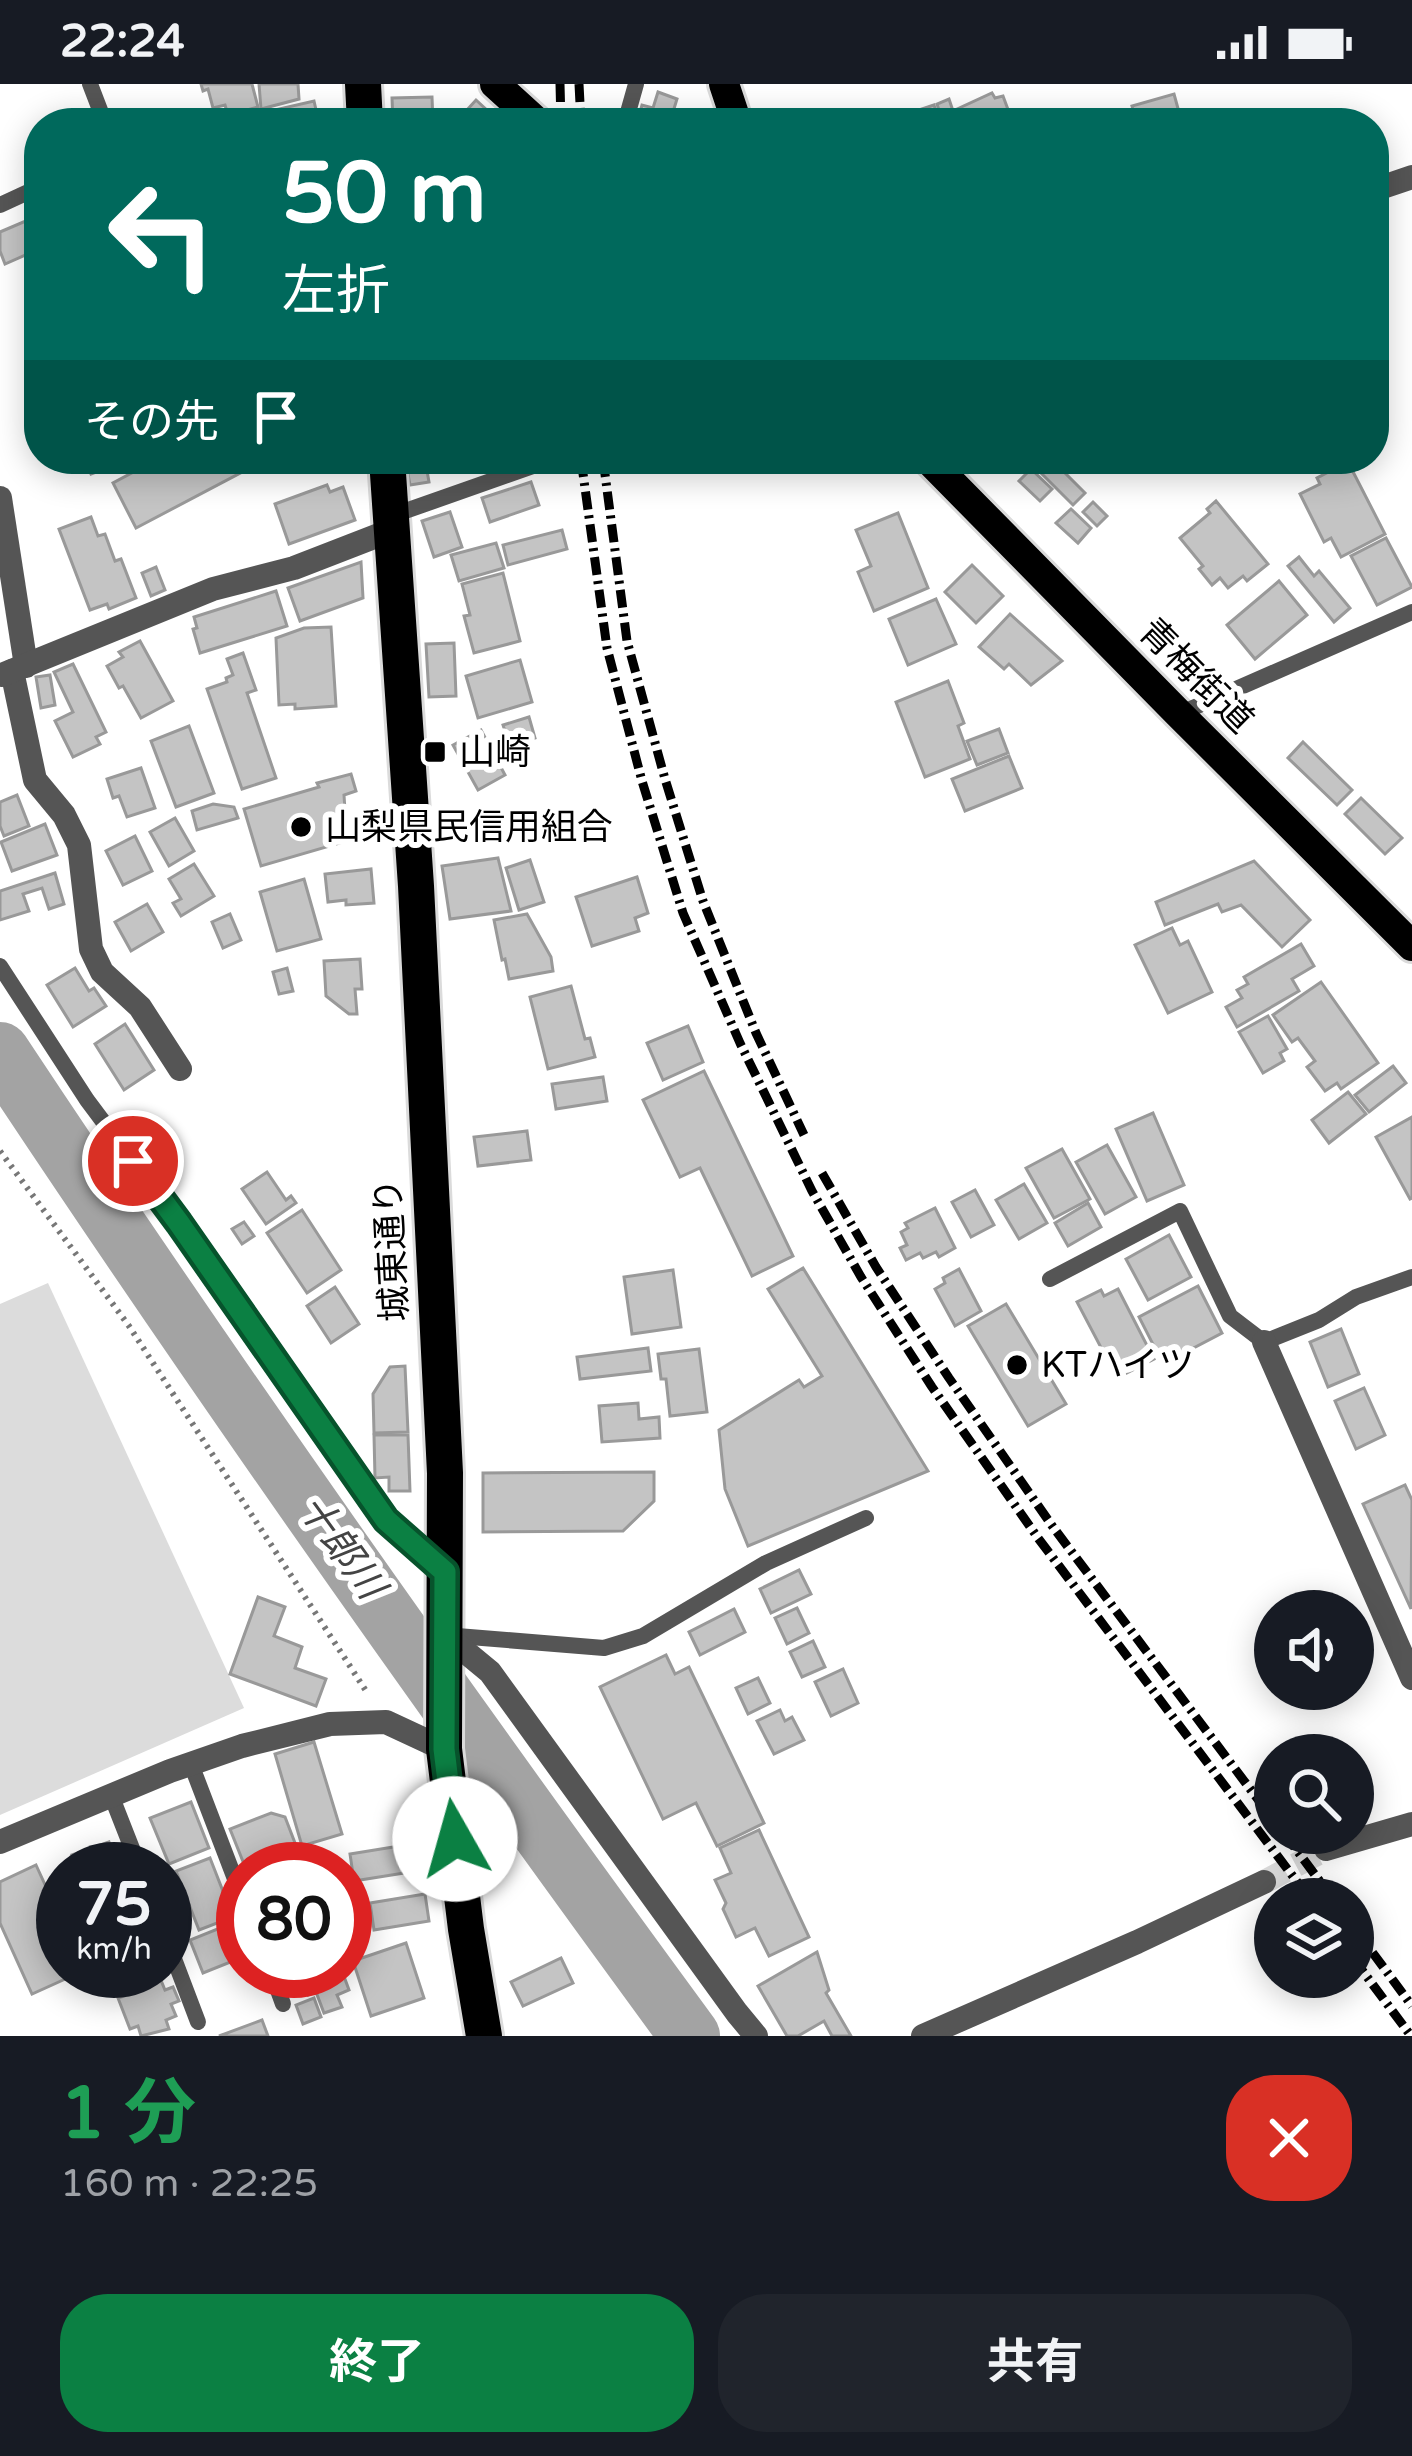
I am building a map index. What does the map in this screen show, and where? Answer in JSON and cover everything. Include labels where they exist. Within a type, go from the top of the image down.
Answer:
[{"type":"highway","name":"城東通り","points":[[388,474],[417,909],[445,1472],[444,1749],[484,2036]]},
{"type":"main road","points":[[495,84],[521,108]]},
{"type":"main road","name":"青梅街道","points":[[943,474],[1412,946]]},
{"type":"street","points":[[0,498],[13,671],[35,780],[80,844],[91,949],[101,972],[140,1007],[180,1069]]},
{"type":"street","points":[[13,671],[213,589],[294,568],[392,523]]},
{"type":"street","points":[[1264,1342],[1412,1678]]},
{"type":"street","points":[[444,1634],[490,1672],[756,2036]]},
{"type":"street","points":[[0,1842],[190,1764],[330,1724],[386,1722],[444,1749]]},
{"type":"street","points":[[1374,1835],[1412,1824]]},
{"type":"street","points":[[923,2036],[1254,1887]]},
{"type":"lane","points":[[392,523],[515,474]]},
{"type":"lane","points":[[1178,714],[1412,612]]},
{"type":"lane","points":[[0,966],[87,1100],[179,1223],[386,1520],[445,1572]]},
{"type":"lane","points":[[1050,1279],[1180,1210],[1230,1316],[1264,1342],[1412,1277]]},
{"type":"lane","points":[[444,1634],[604,1648],[643,1636],[766,1563],[866,1518]]},
{"type":"lane","points":[[190,1764],[220,1842]]},
{"type":"lane","points":[[111,1795],[129,1842]]},
{"type":"lane","points":[[189,1998],[198,2022]]},
{"type":"lane","points":[[282,1998],[284,2004]]},
{"type":"path","points":[[0,1151],[130,1326],[386,1722]]},
{"type":"shaded area","points":[[48,1283],[244,1708],[0,1815],[0,1304]]},
{"type":"building","points":[[201,84],[252,84],[258,107],[213,108],[208,89],[203,91]]},
{"type":"building","points":[[259,84],[298,84],[299,99],[261,108]]},
{"type":"building","points":[[658,92],[677,99],[674,108],[653,108]]},
{"type":"building","points":[[992,93],[995,98],[1003,96],[1007,108],[959,108]]},
{"type":"building","points":[[1174,94],[1178,108],[1133,108]]},
{"type":"building","points":[[432,97],[432,108],[392,108],[392,98]]},
{"type":"building","points":[[314,101],[316,108],[283,108]]},
{"type":"building","points":[[24,222],[24,256],[5,264],[0,232]]},
{"type":"building","points":[[130,474],[239,474],[136,528],[113,483]]},
{"type":"building","points":[[408,474],[428,474],[429,482],[410,485]]},
{"type":"building","points":[[1026,474],[1036,474],[1052,489],[1040,501],[1019,481]]},
{"type":"building","points":[[1042,474],[1066,474],[1085,493],[1073,505]]},
{"type":"building","points":[[1354,474],[1385,534],[1341,557],[1331,538],[1324,542],[1300,494],[1320,484],[1317,478]]},
{"type":"building","points":[[531,482],[539,505],[490,522],[482,498]]},
{"type":"building","points":[[327,485],[330,492],[343,487],[355,520],[289,544],[275,504]]},
{"type":"building","points":[[1216,501],[1268,564],[1247,581],[1243,576],[1228,588],[1220,578],[1212,585],[1180,538],[1210,513],[1207,509]]},
{"type":"building","points":[[1093,502],[1107,516],[1097,526],[1083,512]]},
{"type":"building","points":[[1071,509],[1091,528],[1078,543],[1056,523]]},
{"type":"building","points":[[450,512],[462,547],[434,557],[422,521]]},
{"type":"building","points":[[898,513],[928,588],[874,611],[858,572],[871,566],[856,530]]},
{"type":"building","points":[[91,517],[98,536],[105,534],[115,561],[121,559],[136,598],[109,609],[107,604],[90,610],[59,529]]},
{"type":"building","points":[[562,530],[567,549],[508,565],[503,545]]},
{"type":"building","points":[[1386,538],[1412,587],[1377,605],[1351,556]]},
{"type":"building","points":[[496,543],[504,568],[459,581],[451,555]]},
{"type":"building","points":[[1299,557],[1314,576],[1319,571],[1350,608],[1334,622],[1288,566]]},
{"type":"building","points":[[361,562],[363,598],[300,621],[288,588]]},
{"type":"building","points":[[972,565],[1003,596],[976,623],[945,592]]},
{"type":"building","points":[[156,567],[165,590],[151,596],[142,573]]},
{"type":"building","points":[[503,573],[520,641],[474,653],[462,584]]},
{"type":"building","points":[[1279,581],[1307,615],[1255,659],[1227,625]]},
{"type":"building","points":[[276,591],[287,626],[200,653],[194,617]]},
{"type":"building","points":[[936,599],[956,644],[908,665],[889,619]]},
{"type":"building","points":[[1010,614],[1062,661],[1031,685],[1009,664],[1004,669],[979,647]]},
{"type":"building","points":[[331,627],[336,706],[295,709],[295,704],[279,705],[276,638],[304,628]]},
{"type":"building","points":[[140,641],[173,701],[141,718],[107,666],[123,657],[119,652]]},
{"type":"building","points":[[454,643],[456,696],[429,697],[426,644]]},
{"type":"building","points":[[243,653],[256,690],[247,693],[276,778],[242,789],[207,689],[227,682],[233,675],[227,659]]},
{"type":"building","points":[[520,660],[532,702],[478,718],[466,676]]},
{"type":"building","points":[[73,664],[106,732],[96,737],[100,744],[73,757],[55,721],[73,712],[54,672]]},
{"type":"building","points":[[50,675],[55,705],[41,708],[36,677]]},
{"type":"building","points":[[948,681],[964,723],[958,726],[970,759],[925,777],[896,702]]},
{"type":"building","points":[[529,717],[535,738],[510,746],[503,725]]},
{"type":"building","points":[[189,726],[214,793],[176,807],[151,741]]},
{"type":"building","points":[[999,729],[1008,753],[977,765],[967,741]]},
{"type":"building","points":[[481,730],[505,775],[478,790],[453,745]]},
{"type":"building","points":[[1303,742],[1352,790],[1337,805],[1288,758]]},
{"type":"building","points":[[1009,756],[1022,788],[965,811],[952,779]]},
{"type":"building","points":[[141,768],[155,808],[127,817],[107,779]]},
{"type":"building","points":[[351,774],[356,791],[344,795],[347,841],[261,866],[244,809]]},
{"type":"building","points":[[17,795],[29,826],[4,836],[0,802]]},
{"type":"building","points":[[1361,798],[1402,838],[1385,854],[1345,814]]},
{"type":"building","points":[[213,804],[234,807],[238,818],[197,830],[192,811]]},
{"type":"building","points":[[175,818],[194,851],[169,866],[150,832]]},
{"type":"building","points":[[45,824],[57,855],[12,871],[1,842]]},
{"type":"building","points":[[135,836],[152,871],[123,885],[106,851]]},
{"type":"building","points":[[498,858],[511,911],[450,919],[442,866]]},
{"type":"building","points":[[530,860],[544,902],[519,910],[506,868]]},
{"type":"building","points":[[1254,861],[1310,920],[1282,947],[1241,905],[1222,912],[1218,904],[1165,925],[1156,902]]},
{"type":"building","points":[[194,864],[214,896],[181,916],[173,903],[181,899],[169,879]]},
{"type":"building","points":[[371,869],[374,903],[328,902],[325,874]]},
{"type":"building","points":[[55,873],[64,904],[49,909],[42,888],[23,894],[29,911],[0,920],[0,891]]},
{"type":"building","points":[[637,877],[648,913],[635,918],[639,931],[592,946],[576,897]]},
{"type":"building","points":[[304,879],[321,939],[277,951],[260,892]]},
{"type":"building","points":[[147,904],[163,932],[131,951],[115,922]]},
{"type":"building","points":[[230,914],[241,940],[223,948],[212,922]]},
{"type":"building","points":[[527,914],[551,957],[553,971],[509,979],[494,920]]},
{"type":"building","points":[[1172,928],[1180,945],[1188,941],[1212,992],[1168,1013],[1135,945]]},
{"type":"building","points":[[1301,944],[1314,966],[1292,979],[1299,991],[1237,1027],[1226,1007],[1242,998],[1237,990],[1248,984],[1244,977]]},
{"type":"building","points":[[360,959],[362,989],[355,989],[357,1014],[349,1014],[326,996],[324,961]]},
{"type":"building","points":[[75,968],[89,991],[94,988],[106,1006],[73,1027],[47,985]]},
{"type":"building","points":[[287,968],[293,991],[279,994],[273,972]]},
{"type":"building","points":[[1321,982],[1378,1063],[1341,1089],[1337,1083],[1325,1091],[1307,1067],[1315,1061],[1298,1038],[1292,1042],[1273,1015]]},
{"type":"building","points":[[571,986],[585,1039],[590,1038],[595,1057],[548,1069],[530,997]]},
{"type":"building","points":[[1268,1016],[1287,1049],[1280,1053],[1284,1061],[1263,1073],[1239,1032]]},
{"type":"building","points":[[125,1024],[154,1070],[124,1090],[95,1044]]},
{"type":"building","points":[[688,1026],[703,1062],[663,1080],[647,1043]]},
{"type":"building","points":[[1393,1066],[1406,1083],[1369,1112],[1355,1095]]},
{"type":"building","points":[[704,1071],[793,1256],[752,1276],[700,1168],[680,1177],[643,1100]]},
{"type":"building","points":[[603,1077],[607,1101],[556,1109],[552,1084]]},
{"type":"building","points":[[1348,1092],[1366,1114],[1329,1143],[1312,1120]]},
{"type":"building","points":[[1153,1113],[1184,1185],[1147,1201],[1116,1129]]},
{"type":"building","points":[[1412,1117],[1412,1198],[1410,1199],[1376,1137]]},
{"type":"building","points":[[527,1131],[531,1160],[478,1166],[474,1137]]},
{"type":"building","points":[[1107,1145],[1136,1197],[1105,1214],[1076,1162]]},
{"type":"building","points":[[1062,1149],[1090,1199],[1054,1218],[1026,1168]]},
{"type":"building","points":[[267,1172],[286,1200],[291,1196],[296,1203],[266,1224],[242,1189]]},
{"type":"building","points":[[1024,1184],[1047,1223],[1019,1239],[996,1200]]},
{"type":"building","points":[[975,1190],[994,1225],[971,1237],[952,1202]]},
{"type":"building","points":[[1088,1203],[1101,1227],[1068,1246],[1055,1223]]},
{"type":"building","points":[[935,1208],[955,1248],[939,1257],[936,1252],[923,1258],[920,1253],[906,1260],[900,1248],[907,1245],[901,1232],[908,1228],[905,1223]]},
{"type":"building","points":[[302,1210],[341,1270],[307,1293],[267,1233]]},
{"type":"building","points":[[244,1222],[254,1236],[242,1244],[232,1229]]},
{"type":"building","points":[[1169,1235],[1191,1277],[1148,1300],[1126,1259]]},
{"type":"building","points":[[803,1268],[928,1471],[748,1546],[725,1489],[719,1430],[799,1380],[804,1387],[822,1376],[768,1289]]},
{"type":"building","points":[[959,1269],[981,1311],[955,1326],[935,1289]]},
{"type":"building","points":[[673,1270],[681,1327],[632,1334],[624,1277]]},
{"type":"building","points":[[1198,1286],[1222,1333],[1163,1364],[1139,1317]]},
{"type":"building","points":[[335,1287],[359,1324],[331,1343],[307,1306]]},
{"type":"building","points":[[1118,1289],[1154,1359],[1117,1378],[1077,1302],[1101,1290],[1104,1296]]},
{"type":"building","name":"KTハイツ","points":[[1006,1304],[1066,1404],[1028,1426],[968,1326]]},
{"type":"building","points":[[1341,1329],[1359,1374],[1328,1387],[1310,1342]]},
{"type":"building","points":[[648,1348],[651,1371],[580,1379],[577,1357]]},
{"type":"building","points":[[699,1349],[707,1412],[670,1416],[658,1354]]},
{"type":"building","points":[[405,1366],[408,1432],[374,1433],[373,1394],[390,1367]]},
{"type":"building","points":[[1364,1388],[1385,1435],[1356,1449],[1335,1401]]},
{"type":"building","points":[[638,1403],[639,1419],[659,1417],[660,1438],[602,1442],[599,1406]]},
{"type":"building","points":[[374,1435],[408,1435],[410,1491],[389,1491],[389,1477],[375,1478]]},
{"type":"building","points":[[654,1472],[654,1501],[623,1531],[483,1532],[483,1473]]},
{"type":"building","points":[[1405,1485],[1412,1500],[1411,1609],[1363,1504]]},
{"type":"building","points":[[799,1570],[811,1594],[771,1613],[760,1589]]},
{"type":"building","points":[[258,1597],[285,1607],[274,1636],[302,1647],[295,1668],[326,1679],[316,1706],[230,1674]]},
{"type":"building","points":[[797,1608],[809,1633],[787,1644],[775,1618]]},
{"type":"building","points":[[734,1609],[745,1632],[700,1655],[689,1632]]},
{"type":"building","points":[[813,1641],[825,1667],[802,1677],[790,1652]]},
{"type":"building","points":[[666,1655],[675,1674],[689,1667],[764,1823],[717,1846],[696,1803],[663,1819],[600,1687]]},
{"type":"building","points":[[843,1669],[858,1703],[831,1716],[815,1682]]},
{"type":"building","points":[[758,1678],[770,1703],[748,1714],[736,1688]]},
{"type":"building","points":[[780,1710],[785,1721],[792,1717],[804,1740],[774,1754],[757,1721]]},
{"type":"building","points":[[314,1742],[342,1834],[301,1842],[275,1754]]},
{"type":"building","points":[[191,1802],[209,1848],[192,1855],[192,1842],[160,1842],[150,1818]]},
{"type":"building","points":[[271,1813],[285,1817],[295,1842],[235,1842],[230,1829]]},
{"type":"building","points":[[759,1830],[809,1937],[769,1956],[755,1928],[736,1937],[715,1880],[731,1873],[720,1848]]},
{"type":"building","points":[[418,1843],[423,1870],[372,1878],[372,1850]]},
{"type":"building","points":[[210,1858],[216,1873],[216,1924],[199,1930],[192,1912],[192,1865]]},
{"type":"building","points":[[36,1865],[36,1992],[32,1994],[0,1923],[0,1882]]},
{"type":"building","points":[[425,1894],[429,1921],[374,1930],[372,1903]]},
{"type":"building","points":[[216,1930],[216,1968],[203,1973],[192,1939]]},
{"type":"building","points":[[406,1943],[424,1998],[371,2016],[365,1998],[372,1998],[372,1955]]},
{"type":"building","points":[[817,1952],[826,1993],[851,2036],[832,2036],[824,2021],[798,2036],[787,2036],[758,1986]]},
{"type":"building","points":[[561,1958],[573,1983],[523,2006],[511,1982]]},
{"type":"building","points":[[118,1998],[178,1998],[171,2004],[176,2016],[166,2020],[169,2029],[141,2036],[138,2026],[130,2029]]},
{"type":"building","points":[[314,1998],[321,2017],[303,2024],[296,2005]]},
{"type":"building","points":[[318,1998],[338,1998],[342,2007],[324,2013]]},
{"type":"building","points":[[262,2020],[268,2036],[219,2036]]},
{"type":"waterway","name":"十郎川","points":[[0,1052],[339,1548],[690,2036]]},
{"type":"tunnel","points":[[1272,1878],[1317,1854]]},
{"type":"railway","points":[[560,84],[561,108]]},
{"type":"railway","points":[[579,84],[580,108]]},
{"type":"railway","points":[[583,474],[607,648],[683,913],[812,1191],[932,1387],[1038,1538],[1294,1878]]},
{"type":"railway","points":[[605,474],[627,641],[665,779],[703,901],[756,1033],[804,1135]]},
{"type":"railway","points":[[822,1173],[949,1378],[1053,1527],[1254,1794]]},
{"type":"railway","points":[[1300,1854],[1317,1878]]},
{"type":"railway","points":[[1374,1954],[1412,2006]]},
{"type":"railway","points":[[1374,1986],[1411,2036]]},
{"type":"place","name":"山崎","points":[[435,752]]},
{"type":"place","name":"山梨県民信用組合","points":[[301,827]]},
{"type":"place","name":"KTハイツ","points":[[1017,1365]]},
{"type":"route","points":[[133,1161],[386,1520],[445,1572],[444,1749],[455,1839]]}]
